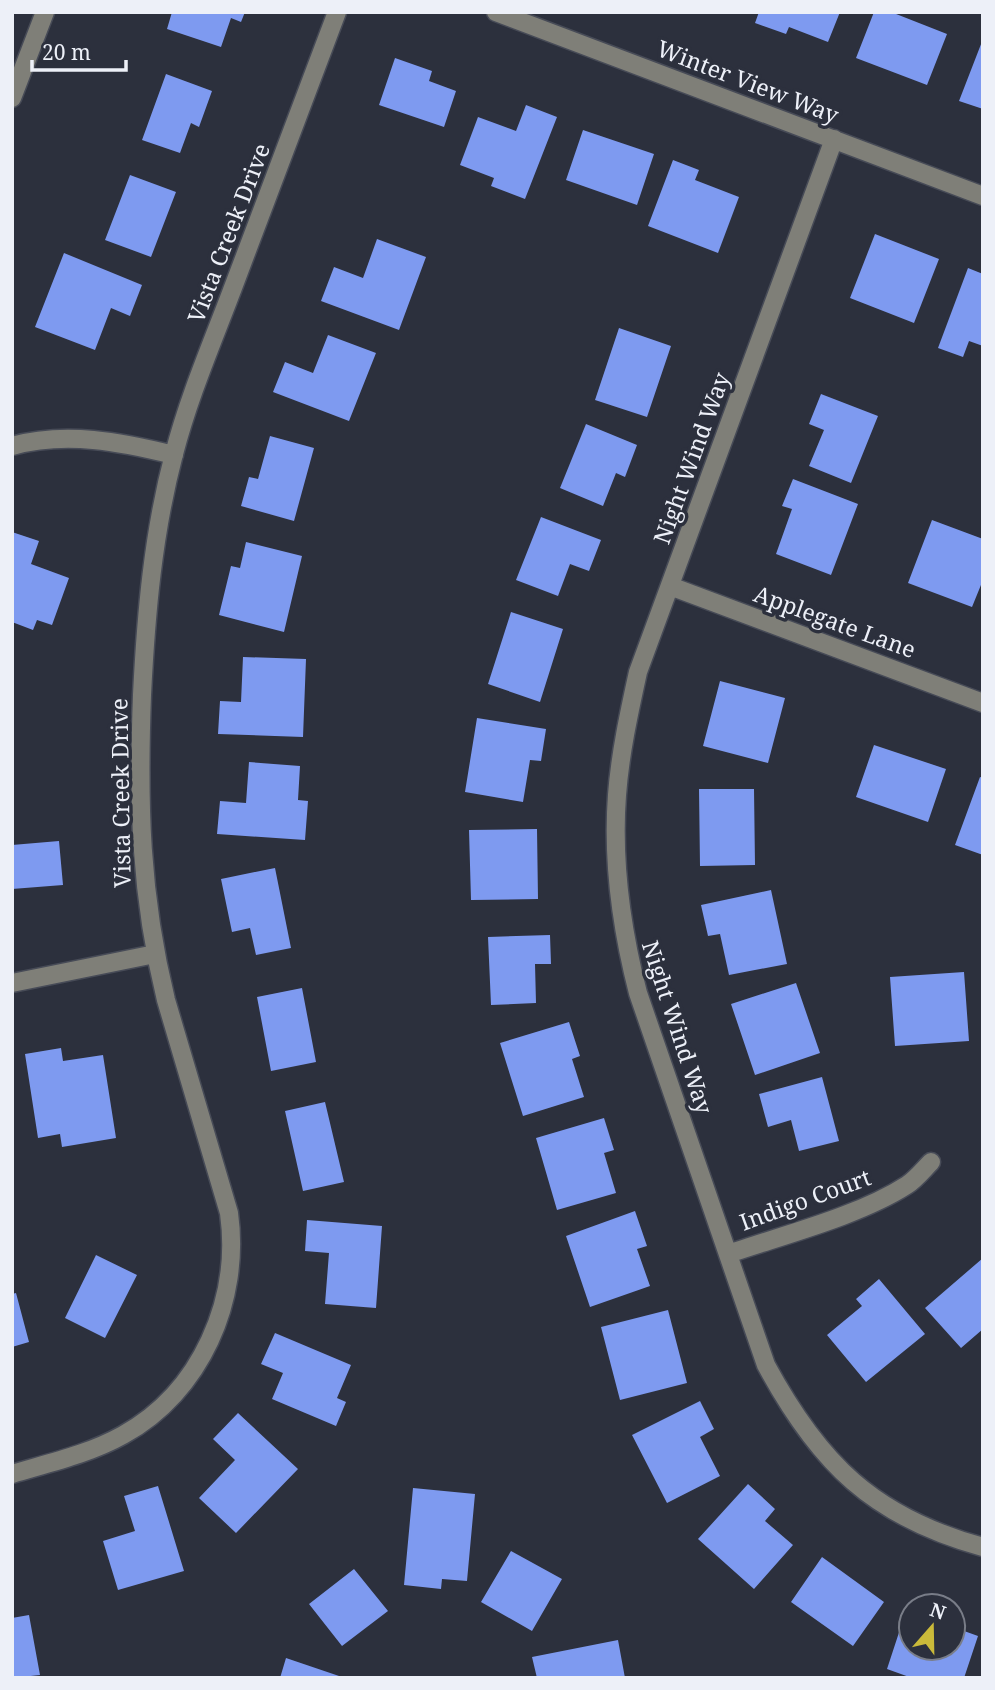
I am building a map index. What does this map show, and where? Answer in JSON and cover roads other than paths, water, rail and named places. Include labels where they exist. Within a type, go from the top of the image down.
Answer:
[{"type":"street","points":[[12,98],[45,12]]},
{"type":"street","name":"Vista Creek Drive","points":[[12,1474],[86,1451],[122,1435],[161,1410],[202,1354],[224,1306],[232,1262],[233,1239],[229,1213],[166,1000],[155,954],[142,855],[141,732],[147,612],[159,522],[174,455],[194,392],[337,12]]},
{"type":"street","name":"Winter View Way","points":[[496,12],[983,195]]},
{"type":"street","name":"Night Wind Way","points":[[834,139],[638,672],[617,794],[615,847],[618,898],[626,947],[638,993],[766,1365],[802,1426],[827,1457],[866,1493],[903,1517],[947,1536],[983,1547]]},
{"type":"street","points":[[12,446],[53,438],[79,439],[110,442],[174,455]]},
{"type":"street","name":"Applegate Lane","points":[[670,586],[983,702]]},
{"type":"street","points":[[12,983],[155,954]]},
{"type":"street","name":"Indigo Court","points":[[728,1254],[859,1209],[909,1184],[931,1163]]}]
